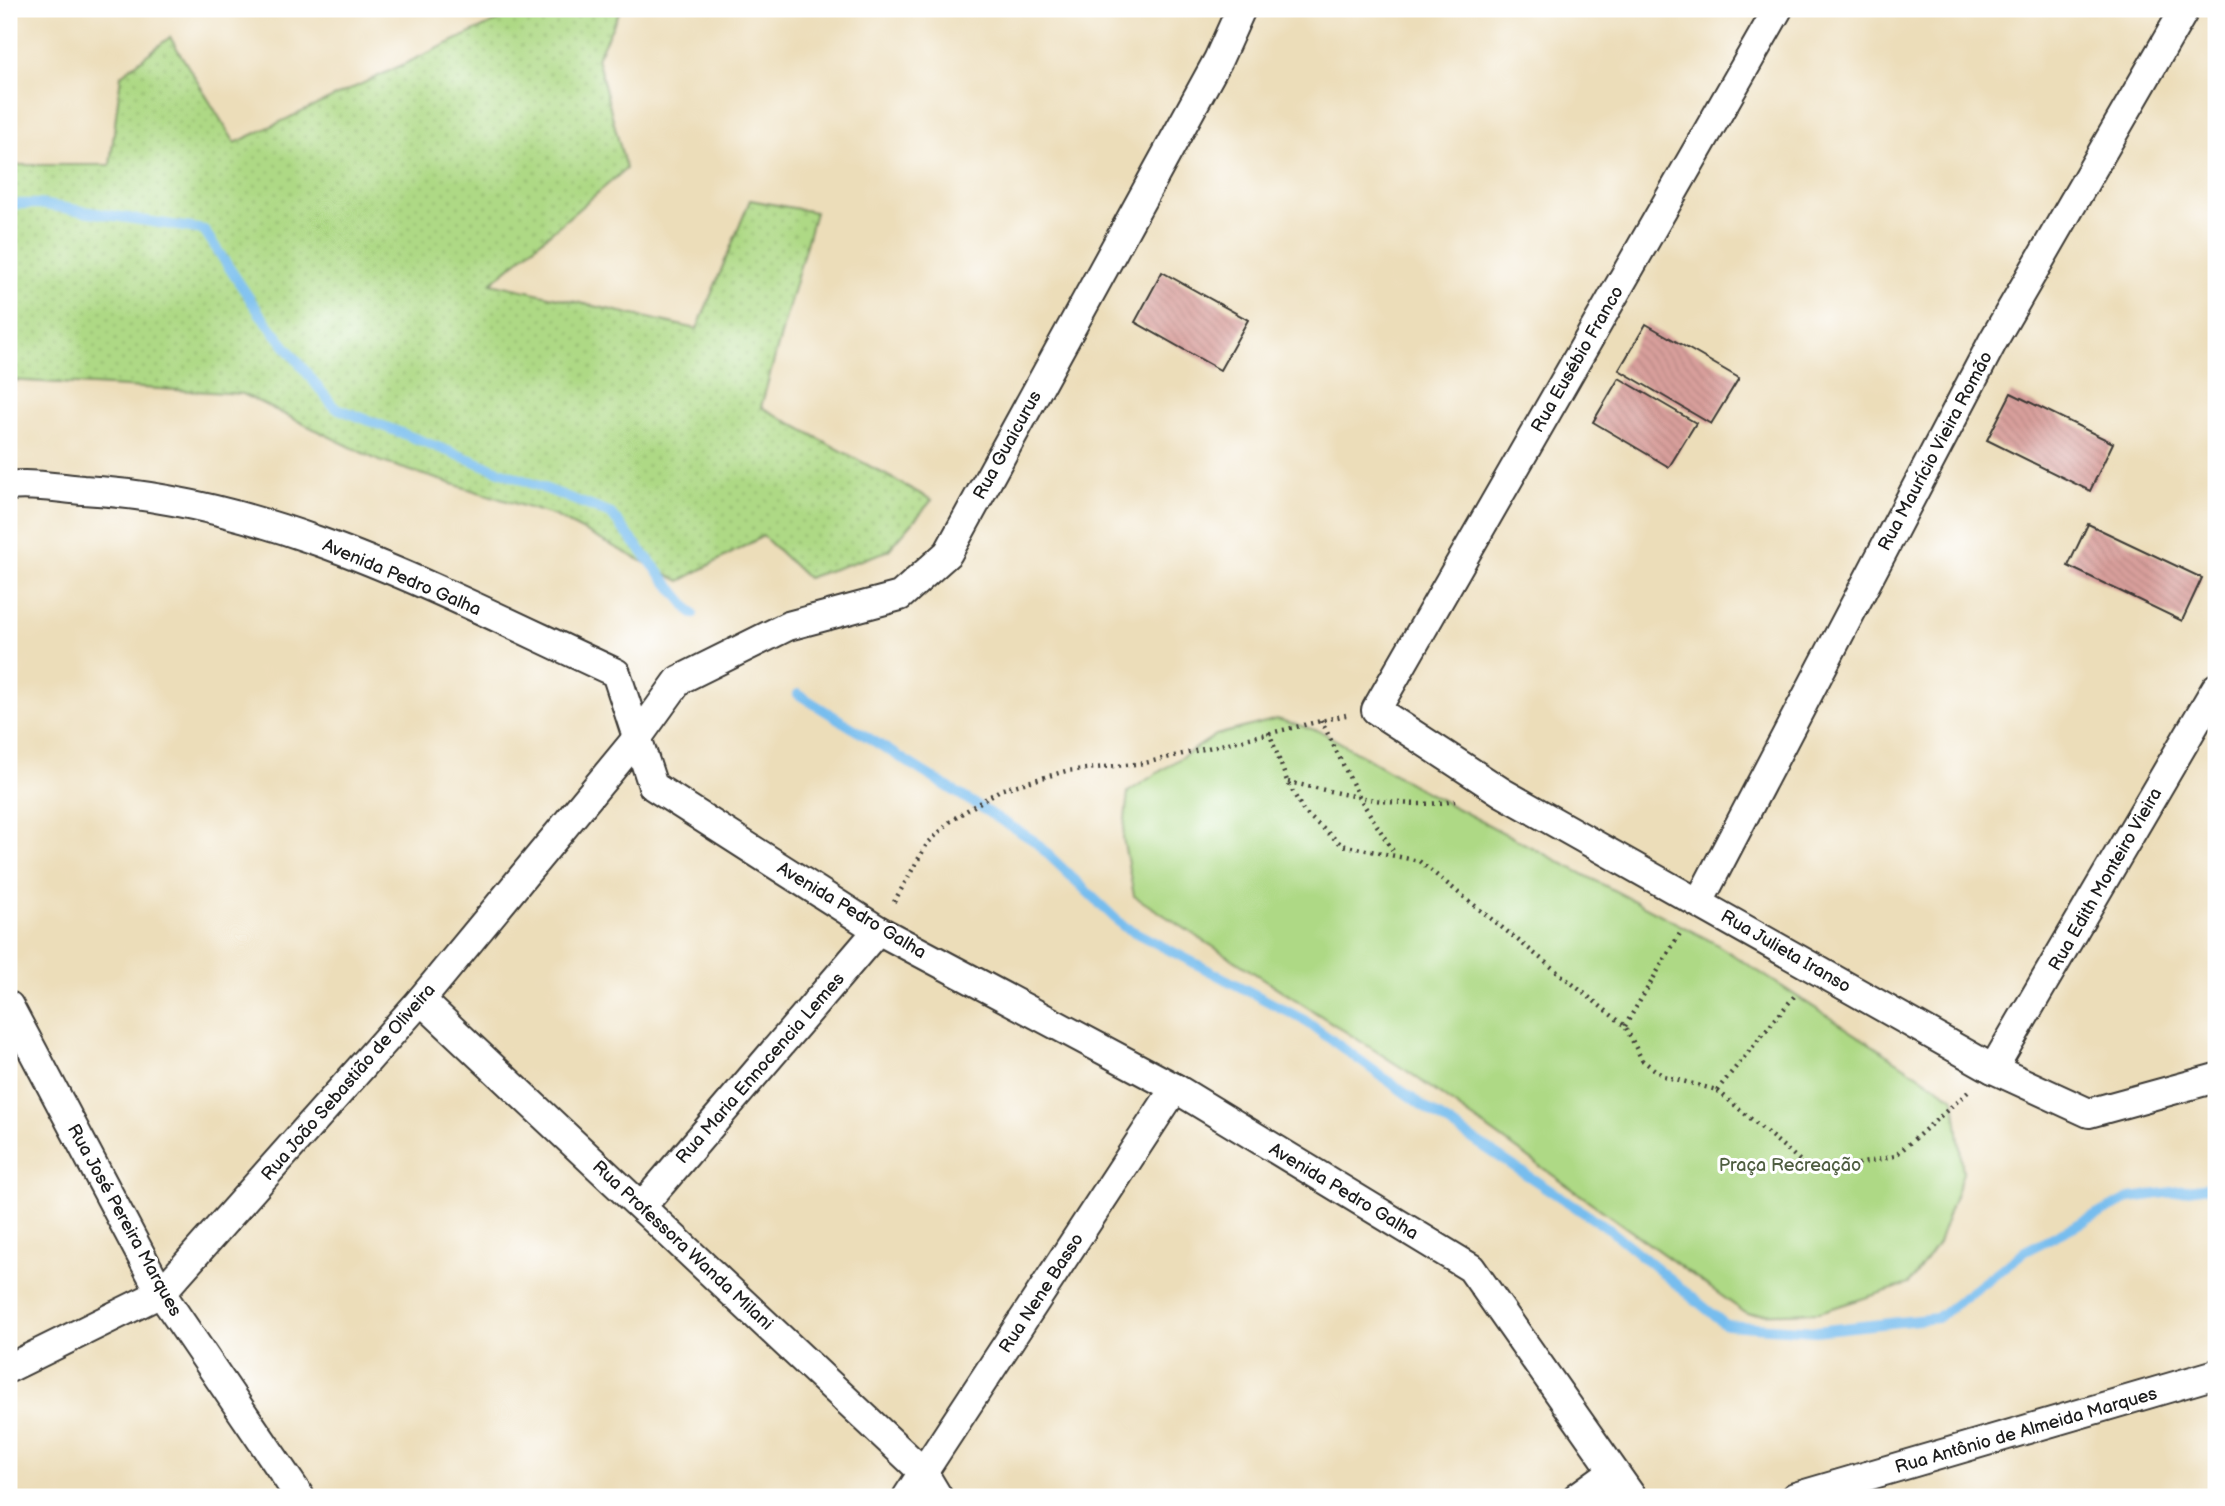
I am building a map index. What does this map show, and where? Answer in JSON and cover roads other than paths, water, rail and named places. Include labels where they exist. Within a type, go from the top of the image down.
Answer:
[{"type":"street","name":"Rua Guaicurus","points":[[638,737],[679,680],[788,626],[900,596],[948,553],[1218,60],[1241,9]]},
{"type":"street","name":"Rua Eusébio Franco","points":[[1376,710],[1778,9]]},
{"type":"street","name":"Rua Maurício Vieira Romão","points":[[1699,902],[1993,341],[2185,9]]},
{"type":"street","name":"Avenida Pedro Galha","points":[[9,486],[118,492],[234,514],[357,554],[616,673],[653,786],[878,930],[1175,1088],[1471,1268],[1632,1497]]},
{"type":"street","name":"Rua Edith Monteiro Vieira","points":[[1993,1069],[2216,688]]},
{"type":"street","name":"Rua Julieta Iranso","points":[[1376,710],[1503,793],[1993,1069],[2089,1113],[2216,1077]]},
{"type":"street","name":"Rua João Sebastião de Oliveira","points":[[9,1368],[162,1293],[421,1000],[638,737]]},
{"type":"street","name":"Rua Maria Ennocencia Lemes","points":[[642,1206],[878,930]]},
{"type":"street","name":"Rua Professora Wanda Milani","points":[[421,1000],[923,1472],[938,1497]]},
{"type":"street","name":"Rua José Pereira Marques","points":[[9,1006],[162,1293],[300,1497]]},
{"type":"street","name":"Rua Nene Basso","points":[[907,1497],[1175,1088]]},
{"type":"street","name":"Rua Antônio de Almeida Marques","points":[[1795,1497],[2216,1374]]},
{"type":"street","points":[[1577,1497],[1613,1471]]},
{"type":"waterway","points":[[9,204],[39,204],[204,230],[260,314],[334,407],[611,514],[693,614]]},
{"type":"waterway","points":[[798,694],[1033,840],[1123,926],[1304,1020],[1427,1109],[1610,1230],[1726,1325],[1815,1331],[1937,1318],[2025,1251],[2130,1198],[2216,1186]]},
{"type":"park label","name":"Praça Recreação","points":[[1790,1165]]}]
